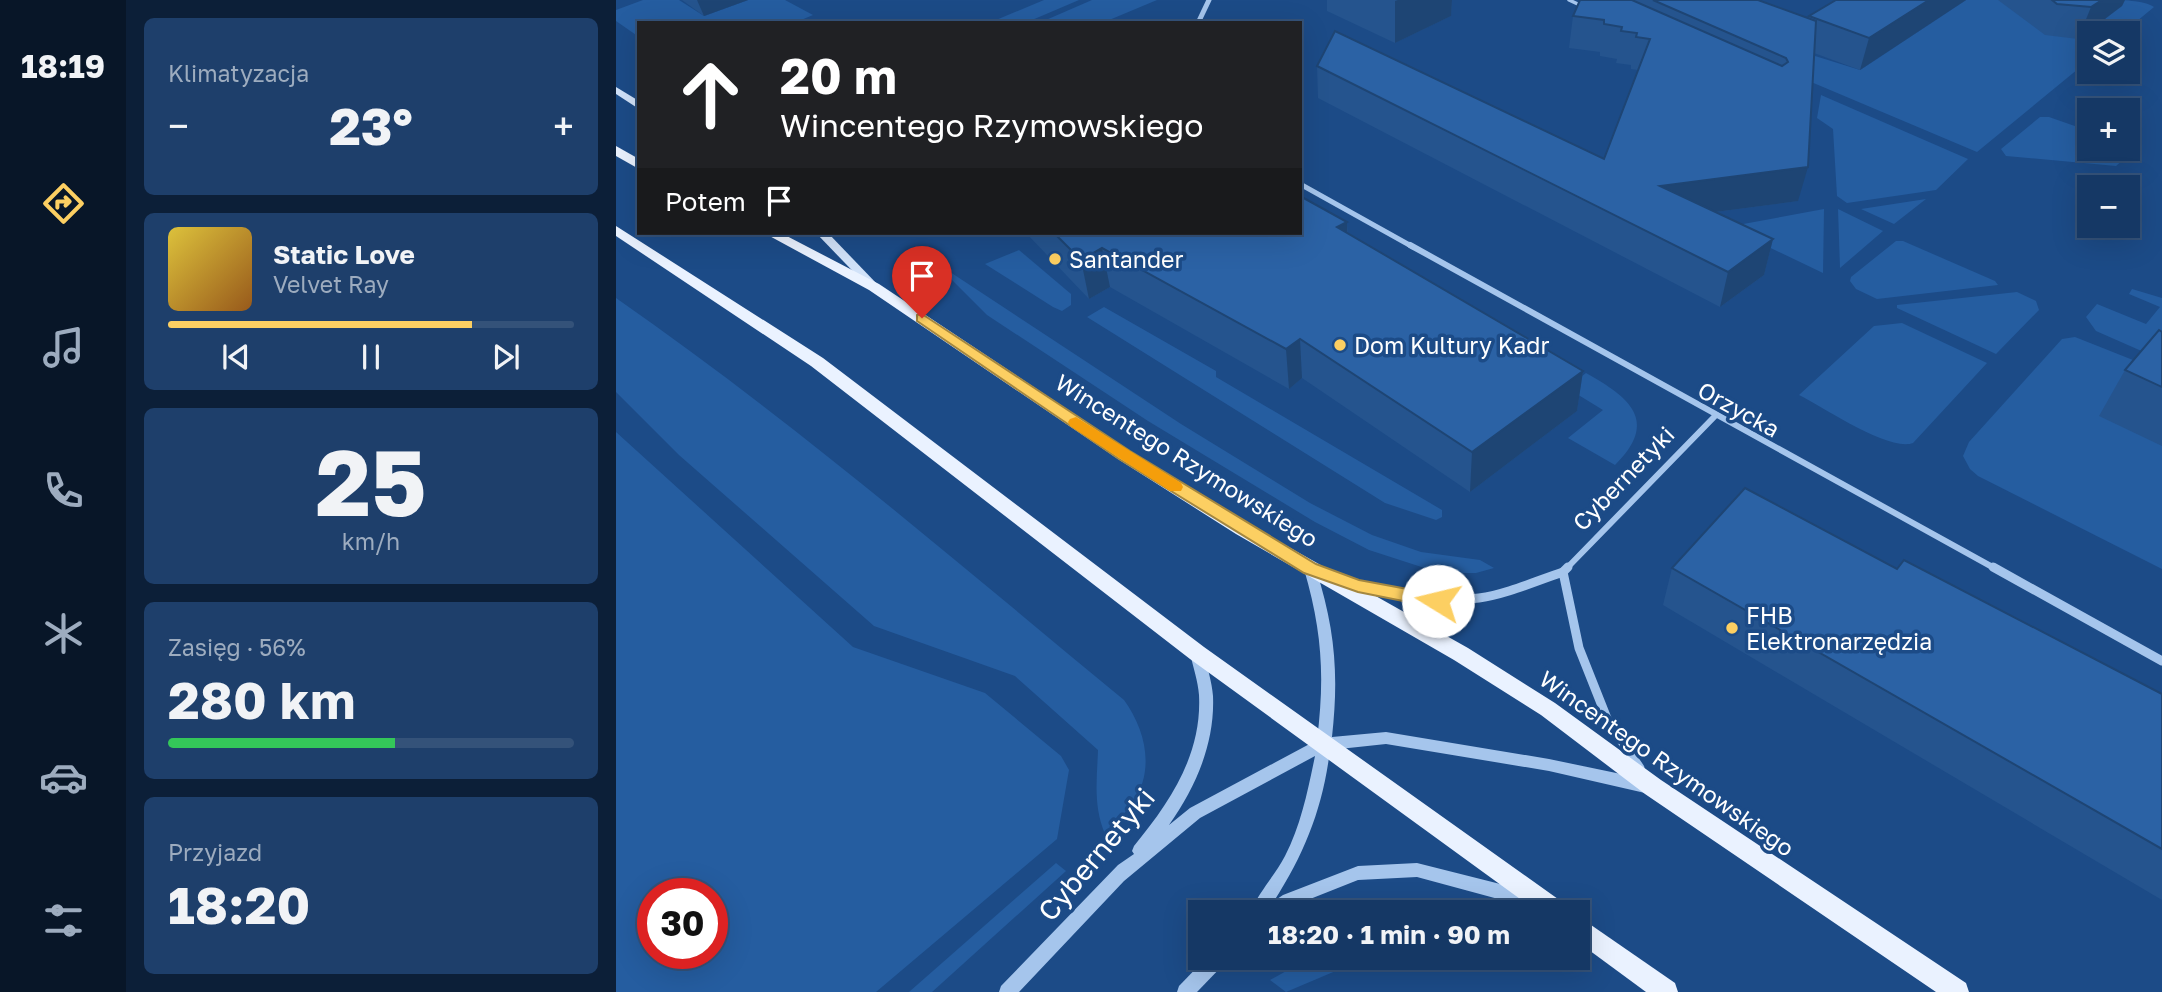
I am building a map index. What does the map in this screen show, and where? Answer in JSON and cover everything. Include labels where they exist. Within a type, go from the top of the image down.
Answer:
[{"type":"main road","points":[[616,90],[637,105]]},
{"type":"main road","points":[[616,149],[637,165]]},
{"type":"main road","points":[[616,230],[817,362],[1197,653],[1542,900]]},
{"type":"main road","points":[[775,235],[874,286]]},
{"type":"main road","name":"Wincentego Rzymowskiego","points":[[824,235],[874,286],[1124,455],[1310,569],[1461,654],[1537,702],[1653,787],[1956,992]]},
{"type":"main road","points":[[1590,936],[1666,992]]},
{"type":"street","points":[[1200,21],[1209,0]]},
{"type":"street","name":"Orzycka","points":[[1302,185],[2162,661]]},
{"type":"street","name":"Cybernetyki","points":[[1310,569],[1358,586],[1438,601],[1482,598],[1563,572],[1716,415]]},
{"type":"street","points":[[1266,900],[1291,860],[1313,804],[1323,744],[1327,641],[1310,569]]},
{"type":"street","points":[[1563,572],[1579,648],[1608,721],[1653,787]]},
{"type":"street","name":"Cybernetyki","points":[[1007,992],[1120,875],[1163,823],[1196,769],[1206,717],[1206,694],[1197,653]]},
{"type":"street","points":[[1120,875],[1195,813],[1323,744],[1386,738],[1549,765],[1653,787]]},
{"type":"street","points":[[1289,900],[1358,873],[1417,870],[1526,900]]},
{"type":"street","points":[[1185,992],[1206,970]]},
{"type":"lane","points":[[1569,0],[1584,7]]},
{"type":"shaded area","points":[[643,0],[679,0],[704,16],[748,0],[785,0],[813,15],[799,21],[637,21],[637,36],[616,21],[616,10]]},
{"type":"shaded area","points":[[1044,0],[1079,0],[1030,21],[994,21]]},
{"type":"shaded area","points":[[1092,0],[1157,0],[1107,21],[1044,21]]},
{"type":"shaded area","points":[[1966,0],[2059,0],[2077,37],[2077,70],[1977,152],[1754,58],[1799,51],[1860,70]]},
{"type":"shaded area","points":[[2106,0],[2125,0],[2154,7],[2137,21],[2104,20],[2118,8]]},
{"type":"shaded area","points":[[1821,95],[1968,159],[1936,190],[1847,203],[1837,196],[1833,129],[1817,118]]},
{"type":"shaded area","points":[[2040,117],[2049,117],[2077,127],[2077,161],[2122,161],[2116,166],[2006,156],[2001,149]]},
{"type":"shaded area","points":[[1926,199],[1894,224],[1861,209]]},
{"type":"shaded area","points":[[1824,209],[1823,273],[1727,227]]},
{"type":"shaded area","points":[[1838,209],[1883,231],[1840,268]]},
{"type":"shaded area","points":[[1896,241],[1903,241],[1995,281],[1998,285],[1877,299],[1856,289],[1850,281],[1851,277]]},
{"type":"shaded area","points":[[1019,250],[1071,294],[1071,305],[1062,311],[1053,307],[985,264]]},
{"type":"shaded area","points":[[944,268],[1181,424],[1310,503],[1372,535],[1421,552],[1480,560],[1494,568],[1476,573],[1440,573],[1369,550],[1315,522],[1148,421],[987,315],[941,269]]},
{"type":"shaded area","points":[[2132,289],[2162,298],[2162,360],[2096,331],[2086,317],[2097,304],[2146,324],[2160,307],[2129,294]]},
{"type":"shaded area","points":[[2017,292],[2036,301],[2039,310],[1996,354],[1897,308],[1897,305]]},
{"type":"shaded area","points":[[616,298],[811,443],[1124,700],[1142,736],[1146,762],[1134,801],[1105,834],[1097,803],[1098,750],[1015,676],[874,626],[679,455],[616,392]]},
{"type":"shaded area","points":[[1104,307],[1216,371],[1216,377],[1442,510],[1442,517],[1436,520],[1385,503],[1087,317]]},
{"type":"shaded area","points":[[1902,323],[1987,363],[1913,443],[1902,444],[1873,435],[1799,395],[1874,326]]},
{"type":"shaded area","points":[[2075,337],[2143,364],[2162,446],[2162,569],[1978,476],[1970,469],[1963,456],[1969,442],[2062,339]]},
{"type":"shaded area","points":[[1586,373],[1615,391],[1634,412],[1636,435],[1615,465],[1568,438],[1603,410],[1567,388]]},
{"type":"shaded area","points":[[616,432],[853,647],[985,693],[1061,756],[1069,770],[1057,839],[876,992],[616,992]]},
{"type":"shaded area","points":[[1056,863],[1066,871],[932,992],[909,992]]},
{"type":"shaded area","points":[[1288,970],[1338,970],[1286,992],[1270,980]]},
{"type":"building","points":[[1580,0],[1632,0],[1782,66],[1788,62],[1786,58],[1653,0],[1758,0],[1816,21],[1808,167],[1660,186],[1773,239],[1728,272],[1317,66],[1335,31],[1604,159],[1650,39],[1636,37],[1637,33],[1621,31],[1622,27],[1604,24],[1604,20],[1573,16]]},
{"type":"building","points":[[1836,0],[1929,0],[1869,38],[1809,16]]},
{"type":"building","points":[[2052,0],[2102,0],[2091,7],[2057,4]]},
{"type":"building","name":"Dom Kultury Kadr","points":[[1302,197],[1347,222],[1337,227],[1583,371],[1472,452],[1300,339],[1286,349],[1102,248],[1081,260],[1056,235],[1302,235]]},
{"type":"building","points":[[2159,330],[2162,332],[2162,387],[2125,370]]},
{"type":"building","points":[[1745,488],[1897,569],[1904,560],[2162,694],[2162,849],[1672,568]]},
{"type":"slow traffic","points":[[1076,422],[1176,487]]},
{"type":"place","name":"Santander","points":[[1055,259]]},
{"type":"place","name":"Dom Kultury Kadr","points":[[1340,345]]},
{"type":"place","name":"FHB Elektronarzędzia","points":[[1732,628]]},
{"type":"route","points":[[922,318],[1124,455],[1310,569],[1358,586],[1438,601]]}]
